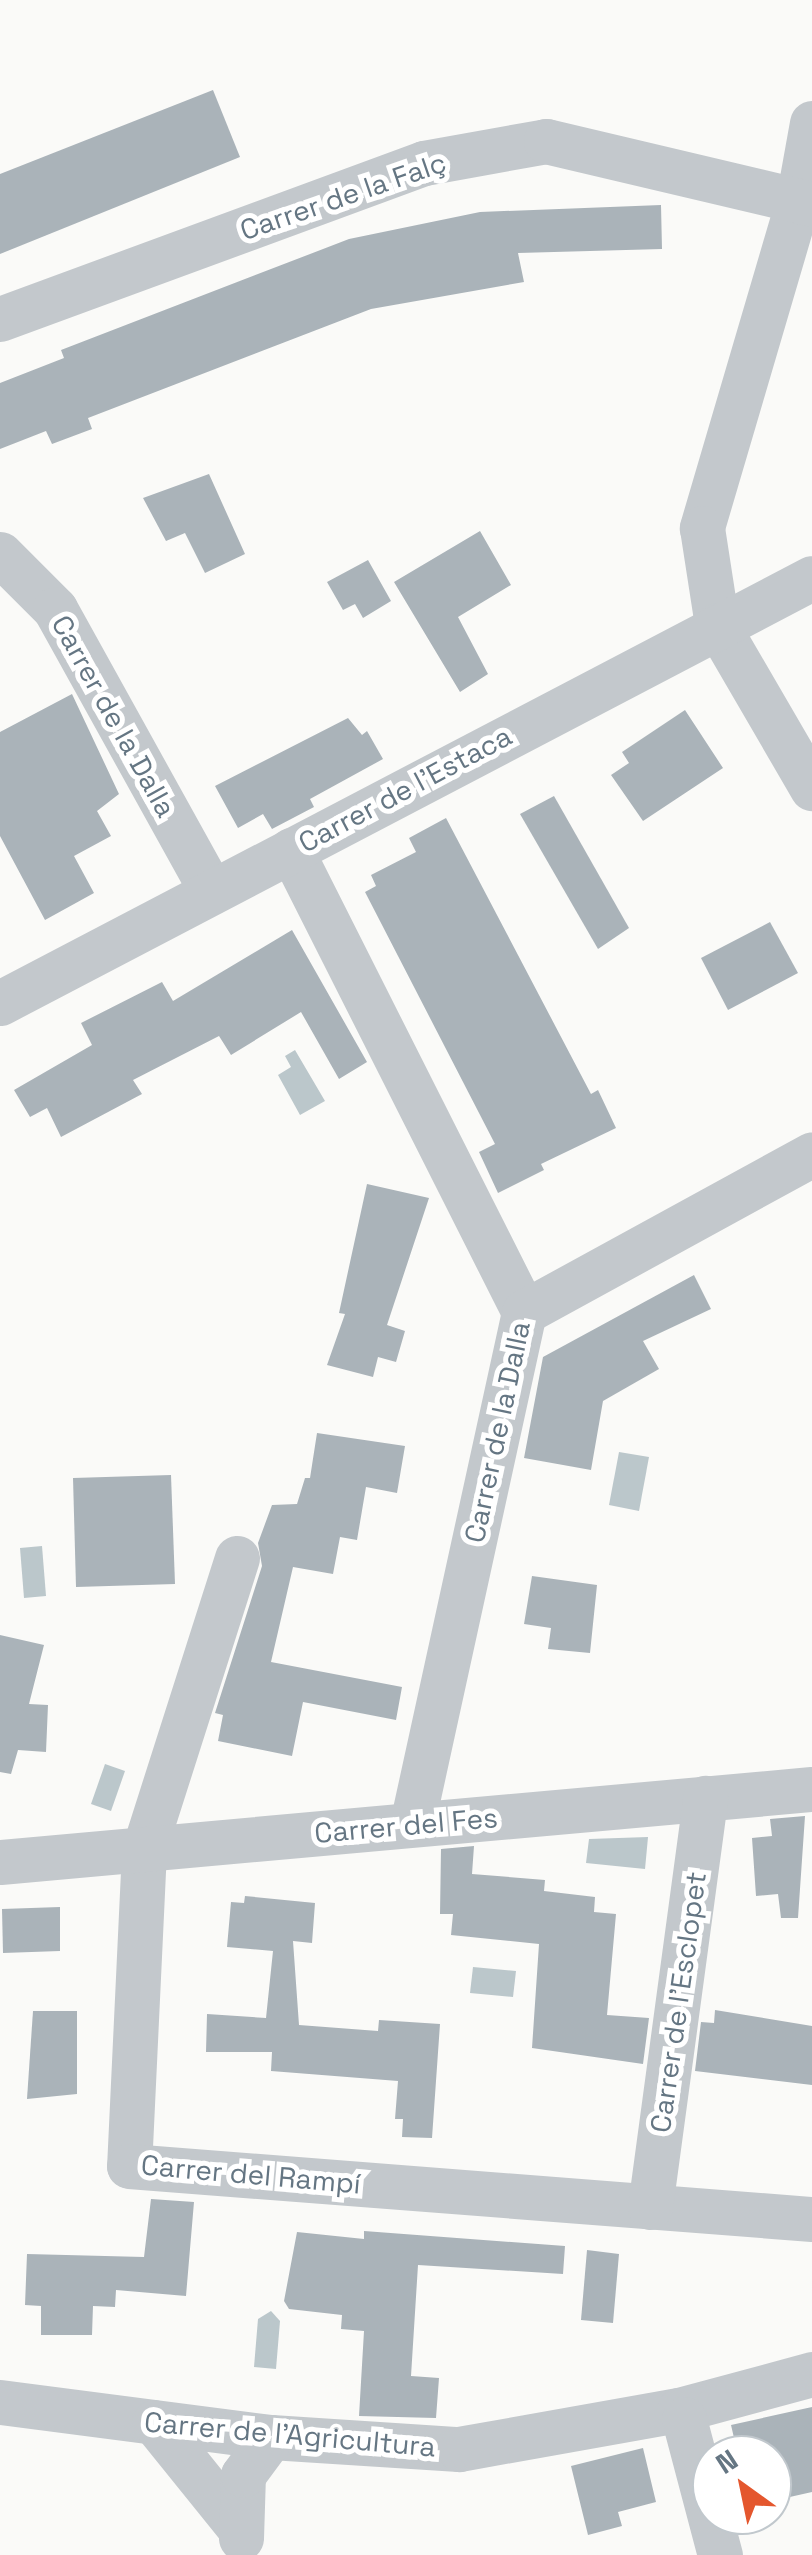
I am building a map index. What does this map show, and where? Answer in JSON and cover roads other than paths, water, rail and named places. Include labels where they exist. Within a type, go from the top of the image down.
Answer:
[{"type":"street","points":[[812,123],[805,202],[702,528],[717,625],[812,788]]},
{"type":"street","name":"Carrer de la Falç","points":[[0,320],[424,163],[546,141],[805,202]]},
{"type":"street","name":"Carrer de la Dalla","points":[[0,554],[55,609],[211,890]]},
{"type":"street","name":"Carrer de l'Estaca","points":[[0,1002],[812,578]]},
{"type":"street","name":"Carrer de la Dalla","points":[[290,850],[524,1312],[412,1824]]},
{"type":"street","points":[[524,1312],[812,1154]]},
{"type":"street","name":"Carrer del Rampí","points":[[237,1558],[144,1850],[129,2166],[812,2218]]},
{"type":"street","name":"Carrer del Fes","points":[[0,1862],[812,1789]]},
{"type":"street","name":"Carrer de l'Esclopet","points":[[650,2207],[705,1798]]},
{"type":"street","name":"Carrer de l'Agricultura","points":[[0,2402],[271,2437],[459,2450],[679,2410],[812,2374]]},
{"type":"street","points":[[684,2420],[720,2555]]},
{"type":"street","points":[[154,2422],[241,2540]]},
{"type":"street","points":[[241,2540],[244,2475],[271,2437]]}]
